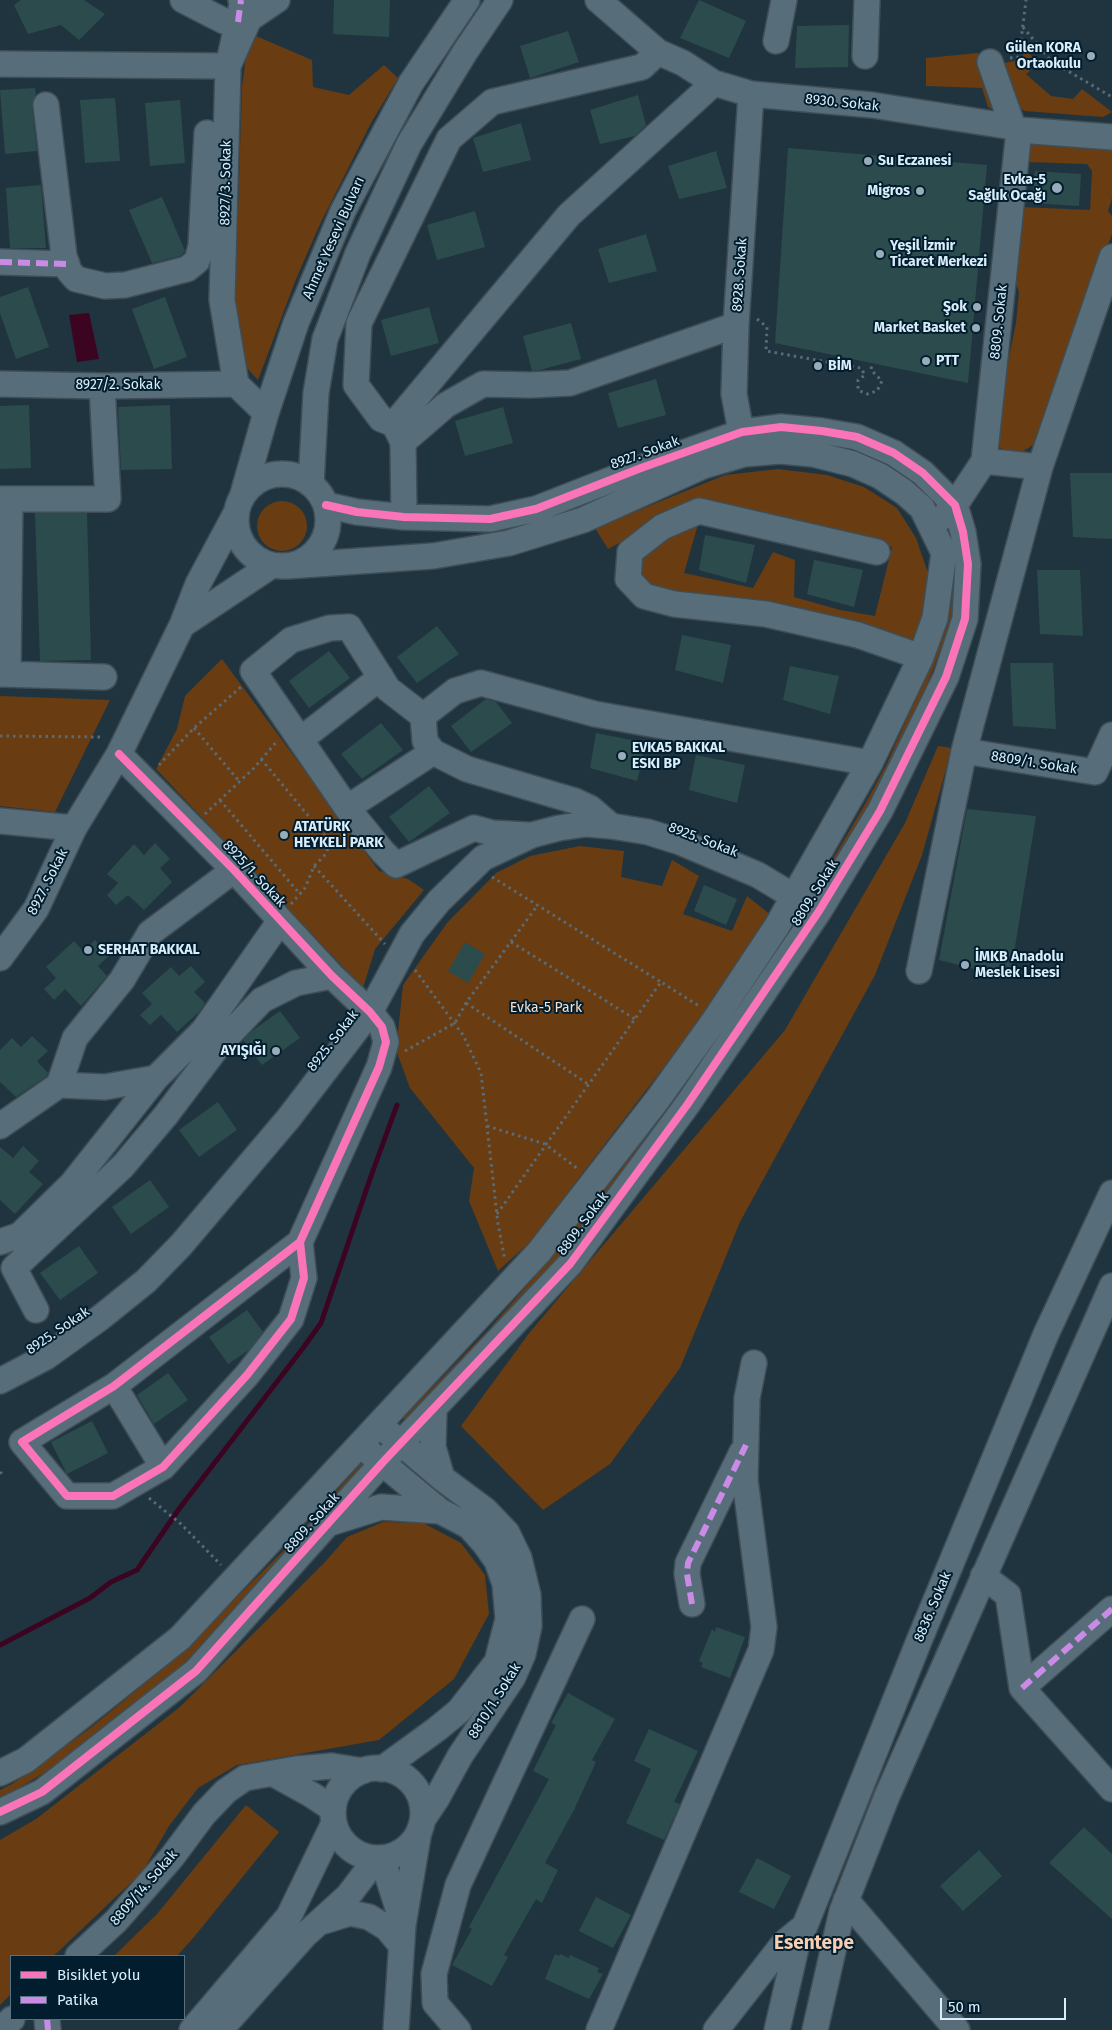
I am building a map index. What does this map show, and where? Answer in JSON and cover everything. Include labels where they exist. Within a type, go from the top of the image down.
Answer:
[{"type":"street","points":[[183,0],[224,21],[239,11]]},
{"type":"street","name":"8927/3. Sokak","points":[[236,384],[222,300],[228,66],[249,19],[277,0]]},
{"type":"street","name":"Ahmet Yesevi Bulvarı","points":[[239,505],[266,413],[296,323],[343,211],[411,83],[467,0]]},
{"type":"street","name":"Ahmet Yesevi Bulvarı","points":[[311,484],[316,393],[325,339],[355,262],[409,144],[465,52],[500,0]]},
{"type":"street","name":"8930. Sokak","points":[[598,0],[658,52],[683,63],[714,83],[751,94],[872,105],[1016,129],[1112,137]]},
{"type":"street","points":[[776,42],[784,0]]},
{"type":"street","points":[[865,56],[867,0]]},
{"type":"street","points":[[0,64],[228,66],[239,11]]},
{"type":"street","points":[[399,433],[381,419],[356,385],[359,323],[449,139],[492,102],[642,67],[658,52]]},
{"type":"street","points":[[990,62],[1016,129]]},
{"type":"street","points":[[404,517],[399,433],[569,215],[714,83]]},
{"type":"street","name":"8928. Sokak","points":[[743,443],[734,394],[751,94]]},
{"type":"street","points":[[46,105],[64,256],[76,279],[105,286],[125,285],[187,269],[197,261],[201,246],[206,133]]},
{"type":"street","name":"8809. Sokak","points":[[0,1773],[26,1760],[180,1638],[539,1252],[664,1091],[714,1021],[795,898],[870,763],[921,657],[935,618],[944,553],[933,528],[955,505],[984,461],[1016,129]]},
{"type":"street","points":[[919,971],[964,751],[1040,467],[1112,257]]},
{"type":"street","points":[[0,262],[67,264]]},
{"type":"street","points":[[399,433],[483,384],[531,385],[570,383],[737,318]]},
{"type":"street","name":"8927/2. Sokak","points":[[0,384],[102,386],[236,384]]},
{"type":"street","points":[[236,384],[266,413]]},
{"type":"street","points":[[102,386],[108,499],[5,499],[3,679],[45,688],[44,675],[104,677]]},
{"type":"street","name":"8927. Sokak","points":[[279,566],[433,556],[509,543],[583,520],[703,466],[743,443],[781,427],[822,431],[857,438],[894,453],[916,468],[955,505]]},
{"type":"street","name":"8927. Sokak","points":[[326,505],[357,512],[404,517],[490,519],[536,509],[641,468],[743,443],[780,451],[813,454],[853,464],[880,476],[904,492],[922,508],[933,528]]},
{"type":"street","points":[[984,461],[1040,467]]},
{"type":"street","points":[[182,625],[279,566],[301,562],[314,554],[323,541],[328,526],[328,510],[322,496],[311,484],[298,476],[283,473],[267,475],[253,482],[239,505],[238,537],[246,550],[258,560],[279,566]]},
{"type":"street","name":"8927. Sokak","points":[[0,958],[36,909],[111,746],[182,625],[198,584],[239,505]]},
{"type":"street","name":"8809. Sokak","points":[[0,1812],[42,1792],[196,1671],[383,1462],[570,1264],[687,1105],[820,911],[880,811],[946,677],[965,619],[968,564],[963,532],[955,505]]},
{"type":"street","points":[[877,552],[699,512],[662,527],[630,552],[628,579],[644,596],[674,604],[766,614],[858,635],[921,657]]},
{"type":"street","points":[[532,835],[492,833],[474,828],[396,865],[343,816],[252,671],[291,640],[330,628],[349,627],[388,688],[423,716],[426,741],[433,752],[468,769],[575,801],[590,808],[610,826]]},
{"type":"street","points":[[292,737],[381,677]]},
{"type":"street","points":[[423,716],[455,691],[481,683],[595,714],[870,763]]},
{"type":"street","name":"8809/1. Sokak","points":[[964,751],[1094,772],[1112,736]]},
{"type":"street","name":"8925/1. Sokak","points":[[111,746],[234,870],[285,913],[332,976],[370,1012],[382,1027],[386,1042],[379,1067],[300,1242]]},
{"type":"street","points":[[343,816],[433,752]]},
{"type":"street","points":[[0,821],[74,828]]},
{"type":"street","name":"8925. Sokak","points":[[0,1381],[46,1357],[100,1318],[146,1281],[181,1246],[288,1119],[370,1012],[412,934],[439,901],[483,858],[532,835],[586,824],[610,826],[648,832],[680,842],[758,875],[820,911]]},
{"type":"street","points":[[0,1126],[59,1085],[75,1038],[122,980],[150,933],[234,870]]},
{"type":"street","points":[[0,1242],[20,1235],[72,1184],[156,1078],[204,1030],[285,913]]},
{"type":"street","points":[[36,1310],[7,1272],[123,1166],[166,1115],[218,1046],[262,1000],[296,983],[332,976]]},
{"type":"street","points":[[59,1085],[105,1087],[156,1078]]},
{"type":"street","name":"8836. Sokak","points":[[778,2030],[796,1948],[918,1641],[1046,1334],[1112,1193]]},
{"type":"street","points":[[300,1242],[304,1278],[291,1319],[247,1375],[163,1467],[113,1496],[67,1496],[22,1442],[114,1386],[300,1242]]},
{"type":"street","points":[[815,2030],[842,1911],[887,1796],[1112,1286]]},
{"type":"street","points":[[599,2030],[761,1650],[764,1627],[745,1480],[747,1398],[754,1363]]},
{"type":"street","points":[[114,1386],[163,1467]]},
{"type":"street","points":[[434,1408],[432,1447],[442,1478]]},
{"type":"street","name":"8810/1. Sokak","points":[[379,1425],[402,1442],[442,1478],[485,1510],[507,1533],[519,1558],[526,1586],[529,1626],[523,1654],[514,1677],[460,1756],[421,1825]]},
{"type":"street","points":[[692,1604],[687,1574],[688,1563],[746,1445]]},
{"type":"street","name":"8810/1. Sokak","points":[[360,1446],[383,1462],[440,1511],[469,1526],[485,1544],[497,1561],[506,1584],[508,1620],[505,1638],[497,1662],[459,1711],[437,1729],[372,1770]]},
{"type":"street","points":[[330,1523],[381,1507],[440,1511]]},
{"type":"street","points":[[983,1576],[1008,1595],[1022,1688],[1112,1789]]},
{"type":"street","points":[[1022,1688],[1112,1609]]},
{"type":"street","points":[[458,2030],[435,2003],[434,1974],[458,1885],[582,1620]]},
{"type":"street","name":"8809/14. Sokak","points":[[79,1955],[116,1921],[160,1872],[204,1814],[226,1791],[246,1778],[332,1766],[372,1770]]},
{"type":"street","points":[[192,2030],[289,1916],[334,1816],[340,1790],[346,1782],[372,1770],[394,1771],[404,1777],[420,1795],[423,1807],[402,1935],[396,2030]]},
{"type":"street","points":[[274,1774],[312,1795],[334,1816],[342,1839],[354,1851],[365,1856],[380,1858],[400,1852],[408,1847],[421,1825]]},
{"type":"street","points":[[220,2030],[317,1924],[348,1896],[380,1858]]},
{"type":"street","points":[[380,1858],[402,1935]]},
{"type":"street","points":[[846,1900],[957,2030]]},
{"type":"street","points":[[317,1924],[350,1913],[369,1917],[402,1935]]},
{"type":"street","points":[[716,2030],[784,1943],[805,1925]]},
{"type":"street","points":[[1,2030],[11,2020]]},
{"type":"path","points":[[1019,57],[1026,0]]},
{"type":"path","points":[[1023,27],[1051,61],[1112,97]]},
{"type":"path","points":[[737,318],[748,312],[767,327],[766,351],[862,368],[865,375],[858,380],[858,390],[868,394],[877,391],[882,381],[871,370],[872,363]]},
{"type":"path","points":[[156,768],[194,728],[246,684]]},
{"type":"path","points":[[194,728],[239,781]]},
{"type":"path","points":[[0,736],[111,746]]},
{"type":"path","points":[[203,816],[261,759],[292,737]]},
{"type":"path","points":[[261,759],[331,843]]},
{"type":"path","points":[[220,800],[299,893]]},
{"type":"path","points":[[285,913],[304,888],[314,866],[324,856],[331,843],[333,831],[343,816]]},
{"type":"path","points":[[314,866],[385,945]]},
{"type":"path","points":[[492,877],[707,1011]]},
{"type":"path","points":[[397,1055],[455,1023],[466,1003],[537,906]]},
{"type":"path","points":[[511,942],[635,1019]]},
{"type":"path","points":[[414,969],[463,1035],[481,1073],[497,1214],[507,1268]]},
{"type":"path","points":[[497,1214],[661,982]]},
{"type":"path","points":[[466,1003],[588,1084]]},
{"type":"path","points":[[487,1126],[545,1144],[584,1173]]},
{"type":"path","points":[[164,1512],[181,1524],[224,1569]]},
{"type":"green space","points":[[249,33],[312,60],[313,87],[349,95],[384,65],[398,78],[371,123],[320,224],[296,279],[258,380],[245,366],[236,339],[236,273],[242,87]]},
{"type":"green space","points":[[1025,48],[1038,64],[1026,74],[1051,96],[1073,99],[1082,89],[1112,112],[1103,117],[1025,111],[1014,105],[1001,64],[1022,59]]},
{"type":"green space","points":[[978,53],[1001,109],[994,110],[988,107],[982,88],[926,86],[926,58]]},
{"type":"green space","points":[[1031,143],[1112,148],[1112,198],[1108,211],[1112,216],[1112,234],[1033,445],[1019,454],[1006,452],[998,446],[1002,391],[1016,323],[1019,292],[1013,274],[1021,207],[1090,210],[1092,171],[1087,164],[1026,162],[1027,147]]},
{"type":"green space","points":[[778,469],[827,475],[864,487],[897,508],[916,538],[930,579],[915,644],[654,588],[642,579],[640,560],[659,538],[699,521],[684,573],[753,588],[773,552],[795,560],[794,597],[840,610],[875,616],[892,547],[777,517],[698,501],[608,549],[595,528],[725,475]]},
{"type":"green space","points":[[277,501],[287,501],[300,508],[307,521],[307,531],[300,544],[287,551],[277,551],[268,547],[261,540],[257,531],[257,521],[261,512],[268,505]]},
{"type":"green space","points":[[953,574],[958,580],[956,611],[901,751],[816,899],[811,896],[865,804],[886,765],[908,716],[930,659]]},
{"type":"green space","points":[[222,659],[379,871],[408,879],[424,890],[375,949],[363,988],[156,769],[177,729],[185,696]]},
{"type":"green space","points":[[0,696],[110,700],[55,812],[0,806]]},
{"type":"green space","points":[[938,746],[952,748],[922,855],[875,975],[740,1222],[680,1368],[610,1464],[543,1510],[461,1426],[530,1332],[785,1030],[905,823]]},
{"type":"green space","name":"Evka-5 Park","points":[[580,846],[624,851],[621,877],[662,886],[672,860],[699,876],[683,914],[732,931],[747,896],[771,915],[712,1004],[530,1242],[498,1271],[469,1201],[474,1168],[410,1088],[396,1050],[403,985],[447,923],[496,873],[530,856]]},
{"type":"green space","points":[[788,927],[795,932],[750,1001],[554,1267],[407,1422],[403,1418],[489,1329],[552,1257],[613,1176]]},
{"type":"green space","points":[[363,1461],[367,1463],[217,1631],[176,1671],[94,1737],[44,1773],[0,1799],[0,1790],[12,1784],[89,1729],[175,1659],[289,1545]]},
{"type":"green space","points":[[383,1522],[423,1523],[461,1543],[485,1575],[489,1614],[454,1679],[379,1740],[237,1765],[198,1788],[169,1826],[143,1871],[60,1950],[54,1955],[10,1955],[10,1995],[0,2005],[0,1840],[36,1819],[180,1707],[324,1563],[347,1537]]},
{"type":"green space","points":[[246,1805],[279,1832],[178,1955],[115,1955],[157,1914]]},
{"type":"shaded area","points":[[89,313],[99,359],[77,362],[69,315]]},
{"type":"building","points":[[21,0],[84,0],[105,14],[79,40],[61,25],[28,34],[14,5]]},
{"type":"building","points":[[334,0],[390,0],[389,37],[333,34]]},
{"type":"building","points":[[699,0],[746,21],[729,58],[680,38]]},
{"type":"building","points":[[849,25],[848,67],[795,68],[797,26]]},
{"type":"building","points":[[568,31],[579,62],[530,78],[520,46]]},
{"type":"building","points":[[35,88],[36,96],[32,107],[37,151],[5,154],[0,90]]},
{"type":"building","points":[[638,95],[646,125],[635,136],[600,144],[590,110]]},
{"type":"building","points":[[115,98],[120,161],[85,163],[80,100]]},
{"type":"building","points":[[180,100],[185,163],[150,166],[145,103]]},
{"type":"building","points":[[521,123],[531,160],[483,172],[473,138]]},
{"type":"building","name":"Yeşil İzmir Ticaret Merkezi","points":[[788,148],[987,165],[968,383],[775,343]]},
{"type":"building","points":[[716,151],[727,188],[679,199],[668,166]]},
{"type":"building","name":"Evka-5 Sağlık Ocağı","points":[[1035,171],[1081,174],[1079,206],[1032,203]]},
{"type":"building","points":[[41,185],[46,248],[10,248],[6,188]]},
{"type":"building","points":[[162,197],[185,251],[180,256],[152,263],[129,210]]},
{"type":"building","points":[[475,211],[485,247],[437,260],[427,225]]},
{"type":"building","points":[[646,234],[657,271],[609,283],[598,249]]},
{"type":"building","points":[[28,287],[49,347],[16,359],[0,313],[0,297]]},
{"type":"building","points":[[165,297],[187,357],[154,369],[132,309]]},
{"type":"building","points":[[429,307],[439,343],[391,356],[381,320]]},
{"type":"building","points":[[571,323],[581,359],[532,371],[523,336]]},
{"type":"building","points":[[656,379],[666,415],[618,428],[608,393]]},
{"type":"building","points":[[29,405],[31,468],[0,469],[0,406]]},
{"type":"building","points":[[170,405],[172,469],[121,470],[118,407]]},
{"type":"building","points":[[503,407],[513,443],[465,456],[455,421]]},
{"type":"building","points":[[1070,473],[1112,473],[1112,539],[1073,537]]},
{"type":"building","points":[[35,513],[87,513],[91,660],[40,661]]},
{"type":"building","points":[[705,535],[755,545],[746,583],[699,570]]},
{"type":"building","points":[[814,560],[863,570],[854,607],[807,594]]},
{"type":"building","points":[[1037,570],[1080,570],[1083,636],[1040,634]]},
{"type":"building","points":[[437,626],[459,654],[417,683],[397,657]]},
{"type":"building","points":[[682,635],[731,645],[723,683],[675,670]]},
{"type":"building","points":[[329,651],[350,678],[309,708],[289,681]]},
{"type":"building","points":[[1010,663],[1053,663],[1056,729],[1013,726]]},
{"type":"building","points":[[790,666],[839,676],[830,714],[783,700]]},
{"type":"building","points":[[486,699],[496,702],[512,723],[471,752],[451,726]]},
{"type":"building","points":[[381,723],[403,750],[362,779],[341,754]]},
{"type":"building","points":[[596,733],[646,743],[637,781],[590,768]]},
{"type":"building","points":[[696,755],[745,765],[737,803],[689,790]]},
{"type":"building","points":[[429,786],[450,813],[409,842],[389,817]]},
{"type":"building","points":[[967,809],[1036,816],[1010,978],[939,960]]},
{"type":"building","points":[[155,843],[170,859],[160,868],[172,882],[144,910],[128,895],[116,905],[107,895],[118,883],[107,874],[134,844],[144,855]]},
{"type":"building","points":[[704,885],[737,899],[726,925],[694,911]]},
{"type":"building","points":[[95,940],[109,956],[98,966],[107,976],[81,1006],[65,989],[54,1000],[44,989],[56,978],[46,967],[74,941],[83,951]]},
{"type":"building","points":[[465,942],[485,954],[468,983],[448,971]]},
{"type":"building","points":[[191,966],[205,982],[194,992],[205,1003],[199,1012],[177,1032],[161,1015],[150,1025],[140,1015],[152,1004],[142,993],[171,967],[179,976]]},
{"type":"building","points":[[280,1011],[300,1038],[262,1065],[243,1040],[252,1031]]},
{"type":"building","points":[[32,1036],[48,1051],[37,1061],[48,1073],[47,1076],[16,1097],[0,1082],[0,1050],[12,1038],[21,1047]]},
{"type":"building","points":[[218,1102],[237,1130],[199,1157],[179,1130]]},
{"type":"building","points":[[23,1146],[39,1161],[29,1172],[43,1184],[15,1214],[0,1200],[0,1147],[13,1158]]},
{"type":"building","points":[[150,1180],[169,1207],[131,1234],[112,1207]]},
{"type":"building","points":[[79,1246],[98,1273],[60,1300],[40,1273]]},
{"type":"building","points":[[247,1310],[263,1332],[249,1350],[228,1364],[209,1337]]},
{"type":"building","points":[[168,1373],[188,1400],[154,1424],[137,1395]]},
{"type":"building","points":[[92,1421],[108,1453],[67,1474],[51,1442]]},
{"type":"building","points":[[716,1627],[745,1637],[730,1678],[701,1667],[703,1663],[699,1661],[712,1629],[715,1632]]},
{"type":"building","points":[[568,1693],[615,1719],[592,1760],[596,1762],[574,1810],[545,1863],[558,1870],[542,1903],[536,1899],[504,1955],[508,1957],[492,1986],[452,1965],[472,1929],[469,1927],[549,1779],[533,1771],[556,1725],[551,1723]]},
{"type":"building","points":[[649,1729],[698,1751],[674,1802],[680,1804],[664,1840],[626,1823],[651,1769],[634,1761]]},
{"type":"building","points":[[1084,1827],[1112,1854],[1112,1919],[1049,1863]]},
{"type":"building","points":[[979,1850],[1002,1876],[963,1911],[940,1886]]},
{"type":"building","points":[[757,1858],[791,1876],[774,1909],[739,1892]]},
{"type":"building","points":[[596,1897],[631,1915],[613,1948],[579,1931]]},
{"type":"building","points":[[555,1954],[569,1958],[570,1955],[599,1968],[597,1972],[603,1974],[589,1999],[545,1979]]},
{"type":"waterway","points":[[0,1645],[90,1598],[111,1582],[137,1570],[179,1509],[303,1348],[321,1323],[397,1105]]},
{"type":"marked path","points":[[238,22],[241,0]]},
{"type":"marked path","points":[[0,262],[67,264]]},
{"type":"marked path","points":[[692,1604],[687,1574],[688,1563],[746,1445]]},
{"type":"marked path","points":[[1022,1688],[1112,1609]]},
{"type":"marked path","points":[[47,2020],[48,2030]]},
{"type":"cycle path","points":[[0,1812],[42,1792],[196,1671],[383,1462],[570,1264],[687,1105],[819,911],[880,811],[946,677],[965,619],[968,564],[963,532],[955,505],[923,473],[894,453],[857,437],[781,427],[742,432],[641,468],[536,509],[490,519],[404,517],[357,512],[326,505]]},
{"type":"cycle path","points":[[119,754],[234,870],[332,976],[370,1012],[382,1027],[386,1042],[379,1067],[300,1242],[304,1278],[291,1319],[247,1375],[163,1467],[113,1496],[67,1496],[22,1442],[114,1386],[300,1242]]},
{"type":"place","name":"Gülen KORA Ortaokulu","points":[[1091,56]]},
{"type":"place","name":"Su Eczanesi","points":[[868,161]]},
{"type":"place","name":"Evka-5 Sağlık Ocağı","points":[[1057,188]]},
{"type":"place","name":"Migros","points":[[920,191]]},
{"type":"place","name":"Yeşil İzmir Ticaret Merkezi","points":[[880,254]]},
{"type":"place","name":"Şok","points":[[977,307]]},
{"type":"place","name":"Market Basket","points":[[976,328]]},
{"type":"place","name":"PTT","points":[[926,361]]},
{"type":"place","name":"BİM","points":[[818,366]]},
{"type":"place","name":"EVKA5 BAKKAL ESKI BP","points":[[622,756]]},
{"type":"place","name":"ATATÜRK HEYKELİ PARK","points":[[284,835]]},
{"type":"place","name":"SERHAT BAKKAL","points":[[88,950]]},
{"type":"place","name":"İMKB Anadolu Meslek Lisesi","points":[[965,965]]},
{"type":"place","name":"AYIŞIĞI","points":[[276,1051]]},
{"type":"district","name":"Esentepe","points":[[814,1944]]}]
